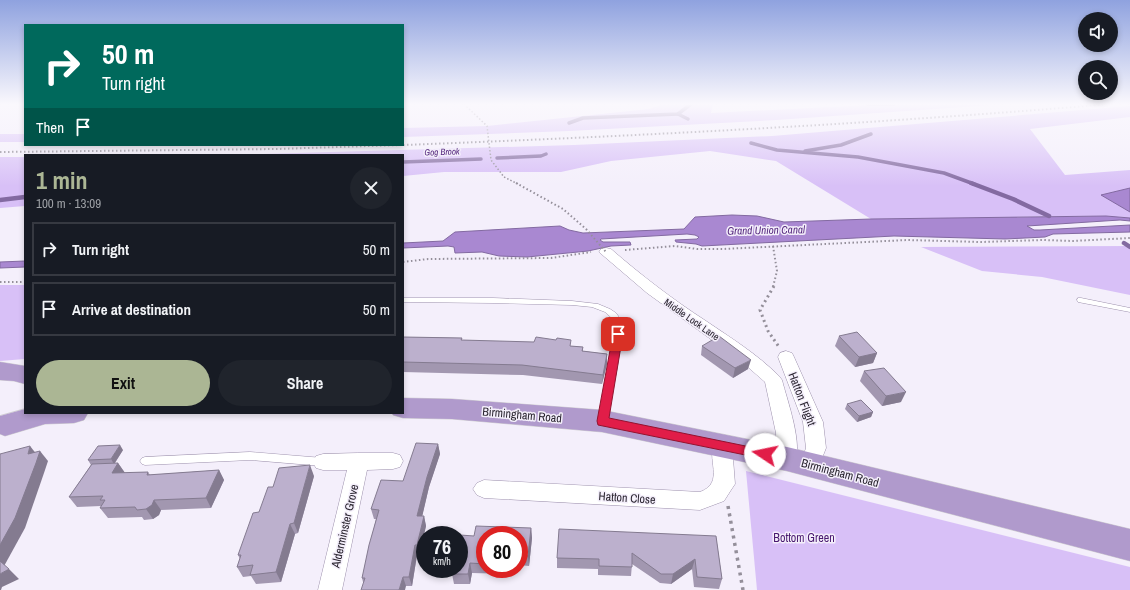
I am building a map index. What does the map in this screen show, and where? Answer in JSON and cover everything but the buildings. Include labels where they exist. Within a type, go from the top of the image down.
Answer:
[{"type":"highway","points":[[0,371],[24,375]]},
{"type":"highway","points":[[2,426],[24,407]]},
{"type":"highway","name":"Birmingham Road","points":[[404,408],[452,409],[602,421],[799,462],[1130,545]]},
{"type":"highway","points":[[2,426],[46,414]]},
{"type":"street","name":"Middle Lock Lane","points":[[611,250],[649,289],[732,347],[773,380],[786,433],[799,462]]},
{"type":"street","name":"Hatton Flight","points":[[786,357],[813,422],[816,448],[799,462]]},
{"type":"street","points":[[722,446],[724,484]]},
{"type":"street","name":"Alderminster Grove","points":[[330,590],[359,461]]},
{"type":"street","points":[[323,462],[393,461]]},
{"type":"street","name":"Hatton Close","points":[[484,489],[700,501],[716,495],[724,484]]},
{"type":"lane","points":[[404,300],[506,300],[586,305],[606,309],[613,314],[619,324],[618,343],[602,421]]},
{"type":"lane","points":[[1081,300],[1130,310]]},
{"type":"lane","points":[[145,461],[250,456],[323,462]]},
{"type":"path","points":[[487,132],[490,160],[504,177],[563,210],[611,250]]},
{"type":"path","points":[[404,262],[428,260],[550,258],[611,250],[675,246],[697,249],[724,249],[907,240],[981,242],[1043,240],[1074,241],[1130,238]]},
{"type":"path","points":[[773,246],[777,256],[775,285],[764,300],[760,310],[768,331],[786,357]]},
{"type":"path","points":[[0,282],[24,282]]},
{"type":"path","points":[[724,484],[743,590]]},
{"type":"green space","points":[[404,132],[554,132],[404,137]]},
{"type":"green space","points":[[825,132],[1032,132],[1065,175],[1130,170],[1130,188],[1126,189],[1121,205],[1130,212],[1130,218],[1083,216],[871,219],[776,161],[710,151],[611,161],[561,172],[444,172],[404,176],[404,154],[266,154],[574,145],[772,136]]},
{"type":"green space","points":[[0,134],[24,134],[24,142],[0,142]]},
{"type":"green space","points":[[0,157],[24,157],[24,206],[0,208]]},
{"type":"green space","points":[[1130,246],[1130,295],[1042,277],[982,271],[921,247]]},
{"type":"green space","points":[[0,285],[24,285],[24,359],[0,361]]},
{"type":"green space","name":"Bottom Green","points":[[746,471],[1130,567],[1130,590],[757,590]]},
{"type":"water","points":[[1130,188],[1130,212],[1101,195]]},
{"type":"water","name":"Grand Union Canal","points":[[732,215],[757,216],[784,222],[871,219],[1106,216],[1130,218],[1130,221],[1120,220],[1027,226],[1034,230],[1040,230],[1130,225],[1130,232],[1053,234],[1045,237],[1005,239],[894,236],[702,246],[676,242],[675,240],[697,239],[699,237],[687,234],[601,239],[600,240],[603,242],[630,242],[631,245],[611,246],[588,251],[527,257],[499,256],[482,252],[455,253],[454,247],[448,246],[404,248],[404,243],[443,241],[455,232],[560,226],[569,230],[583,233],[684,229],[695,217]]},
{"type":"water","points":[[24,261],[24,267],[0,268],[0,262]]},
{"type":"waterway","points":[[805,151],[841,145],[871,134]]},
{"type":"waterway","points":[[751,143],[777,150],[858,157],[944,173],[974,184]]},
{"type":"waterway","name":"Gog Brook","points":[[497,158],[541,156],[546,154]]},
{"type":"waterway","name":"Gog Brook","points":[[404,162],[481,159]]},
{"type":"waterway","points":[[971,183],[1013,199],[1049,216]]},
{"type":"waterway","name":"Gog Brook","points":[[0,200],[24,197]]},
{"type":"waterway","points":[[1124,243],[1130,247]]},
{"type":"railway","points":[[404,145],[706,132]]},
{"type":"railway","points":[[0,152],[277,149],[369,146]]},
{"type":"route","points":[[618,334],[618,343],[602,421],[765,454]]}]
